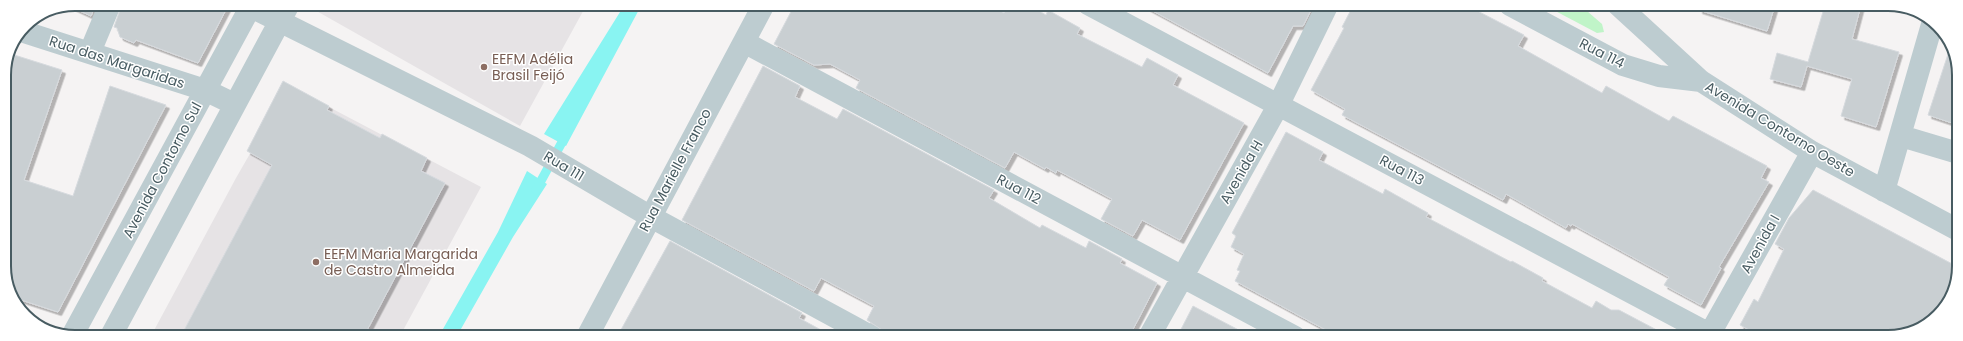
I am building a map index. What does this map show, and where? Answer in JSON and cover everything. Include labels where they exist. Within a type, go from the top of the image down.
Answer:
[{"type":"street","points":[[90,52],[107,11]]},
{"type":"street","name":"Avenida Contorno Sul","points":[[75,330],[248,11]]},
{"type":"street","name":"Rua Marielle Franco","points":[[590,330],[760,11]]},
{"type":"street","name":"Rua 113","points":[[1101,11],[1279,104],[1700,330]]},
{"type":"street","name":"Avenida H","points":[[1153,330],[1279,104],[1325,11]]},
{"type":"street","name":"Rua 114","points":[[1523,11],[1623,65],[1659,76],[1701,81]]},
{"type":"street","name":"Avenida Contorno Oeste","points":[[1626,11],[1701,81],[1812,152],[1952,227]]},
{"type":"street","points":[[114,330],[284,13]]},
{"type":"street","name":"Rua 111","points":[[284,13],[530,146],[651,217],[859,330]]},
{"type":"street","points":[[1884,191],[1932,29]]},
{"type":"street","name":"Rua das Margaridas","points":[[27,33],[205,90],[234,104]]},
{"type":"street","name":"Rua 112","points":[[744,42],[1282,330]]},
{"type":"street","points":[[1901,136],[1952,151]]},
{"type":"street","name":"Avenida I","points":[[1714,330],[1812,152]]},
{"type":"shaded area","name":"EEFM Adélia Brasil Feijó","points":[[317,11],[583,11],[520,126]]},
{"type":"shaded area","name":"EEFM Maria Margarida de Castro Almeida","points":[[289,86],[481,187],[403,330],[154,330],[236,178]]},
{"type":"green space","points":[[1555,11],[1587,11],[1602,24],[1604,32],[1597,33]]},
{"type":"water","points":[[621,11],[638,11],[566,146],[544,134]]},
{"type":"water","points":[[527,171],[547,184],[513,237],[460,330],[442,330],[498,232]]},
{"type":"building","points":[[80,11],[93,11],[91,16]]},
{"type":"building","points":[[120,11],[225,11],[198,63],[136,40],[134,43],[120,37],[117,28],[114,27]]},
{"type":"building","points":[[791,11],[1000,11],[1004,13],[1005,11],[1039,11],[1046,15],[1048,11],[1050,11],[1080,28],[1077,34],[1142,67],[1147,58],[1178,75],[1173,85],[1244,123],[1180,240],[1142,220],[1133,236],[1101,219],[1112,199],[1057,170],[1056,173],[1046,167],[1045,169],[1014,152],[1005,168],[856,88],[860,80],[830,64],[814,65],[774,44]]},
{"type":"building","points":[[1153,11],[1310,11],[1303,26],[1293,26],[1268,73]]},
{"type":"building","points":[[1350,11],[1478,11],[1524,35],[1518,46],[1602,93],[1606,86],[1669,121],[1673,116],[1767,166],[1761,178],[1769,182],[1719,267],[1721,268],[1701,305],[1664,285],[1669,277],[1572,224],[1571,226],[1568,224],[1566,228],[1506,194],[1503,200],[1342,115],[1345,109],[1311,90],[1344,28],[1342,27]]},
{"type":"building","points":[[1702,11],[1773,11],[1767,31]]},
{"type":"building","points":[[1823,11],[1859,11],[1852,39],[1899,52],[1876,127],[1841,116],[1852,79],[1807,66],[1801,87],[1770,79],[1777,53],[1808,62]]},
{"type":"building","points":[[1948,54],[1951,62],[1952,75],[1952,123],[1928,115]]},
{"type":"building","points":[[14,55],[62,70],[24,180],[73,196],[110,86],[166,105],[58,312],[21,300],[14,287],[12,279],[11,75]]},
{"type":"building","points":[[763,66],[800,86],[795,97],[837,119],[843,109],[994,190],[989,198],[1040,228],[1042,225],[1086,248],[1089,241],[1122,259],[1120,263],[1157,283],[1133,330],[882,330],[867,320],[874,306],[821,278],[814,291],[682,220]]},
{"type":"building","name":"EEFM Maria Margarida de Castro Almeida","points":[[283,81],[329,106],[327,110],[380,138],[382,134],[427,158],[421,171],[445,183],[367,330],[184,330],[272,165],[247,151]]},
{"type":"building","points":[[1286,132],[1323,152],[1319,160],[1383,194],[1385,189],[1428,213],[1426,217],[1511,262],[1512,261],[1543,278],[1542,281],[1592,308],[1596,301],[1611,310],[1619,310],[1657,330],[1326,330],[1235,281],[1240,271],[1237,270],[1244,254],[1231,247],[1236,236],[1232,233]]},
{"type":"building","points":[[1813,190],[1952,264],[1949,287],[1936,308],[1930,314],[1909,327],[1888,330],[1749,330],[1740,325],[1754,299],[1758,302],[1784,249],[1775,244],[1789,218]]},
{"type":"building","points":[[670,241],[802,313],[799,318],[821,330],[621,330]]},
{"type":"building","points":[[1193,306],[1239,330],[1181,330]]},
{"type":"waterway","points":[[536,190],[567,133]]},
{"type":"place","name":"EEFM Adélia Brasil Feijó","points":[[484,67]]},
{"type":"place","name":"EEFM Maria Margarida de Castro Almeida","points":[[316,262]]}]
